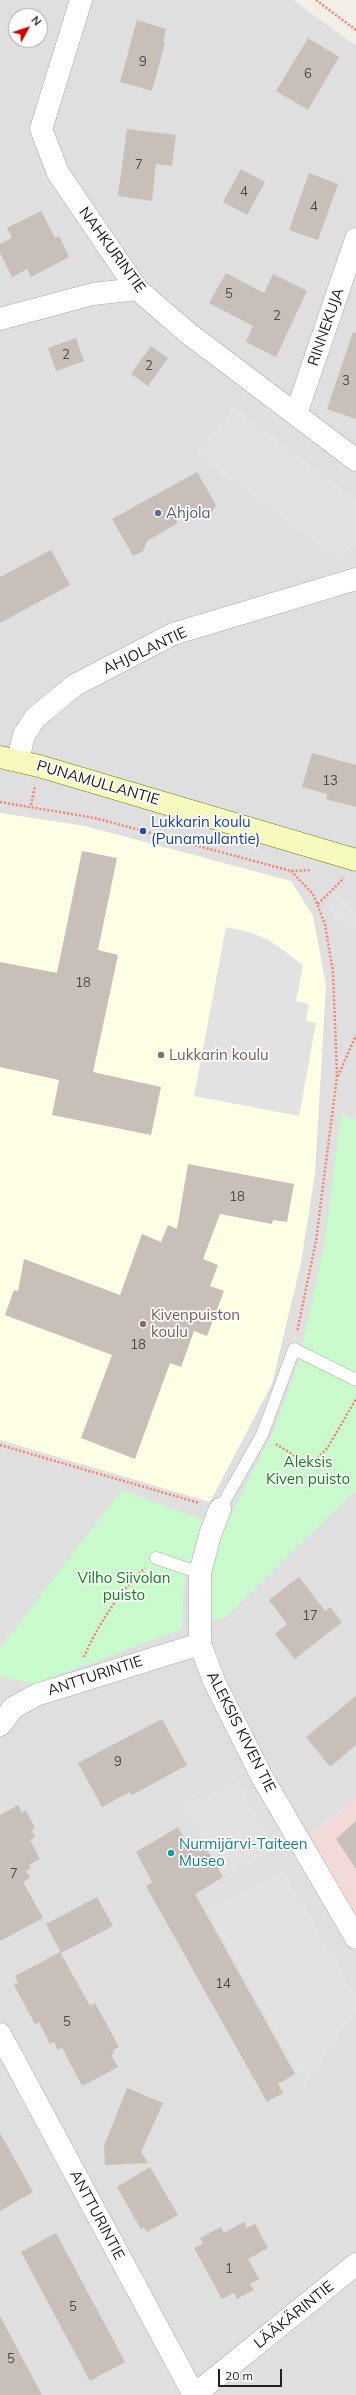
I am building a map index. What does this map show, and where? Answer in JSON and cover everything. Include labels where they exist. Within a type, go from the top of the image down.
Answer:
[{"type":"street","name":"NAHKURINTIE","points":[[81,0],[41,129],[58,173],[137,289],[188,333],[356,460]]},
{"type":"street","name":"RINNEKUJA","points":[[296,414],[356,239]]},
{"type":"street","points":[[0,319],[93,294],[137,289]]},
{"type":"street","name":"AHJOLANTIE","points":[[9,758],[35,718],[75,686],[173,634],[356,579]]},
{"type":"street","name":"PUNAMULLANTIE","points":[[9,758],[351,868]]},
{"type":"street","name":"ALEKSIS KIVEN TIE","points":[[220,1509],[210,1535],[200,1573],[200,1644],[214,1681],[262,1777],[356,1938]]},
{"type":"street","name":"ANTTURINTIE","points":[[4,1711],[36,1695],[200,1644]]},
{"type":"street","name":"ANTTURINTIE","points":[[0,2034],[194,2395]]},
{"type":"street","name":"LÄÄKÄRINTIE","points":[[194,2395],[356,2264]]},
{"type":"lane","points":[[220,1509],[262,1435],[294,1349],[356,1380]]},
{"type":"lane","points":[[156,1558],[200,1573]]},
{"type":"path","points":[[316,0],[356,30]]},
{"type":"path","points":[[0,802],[95,818],[291,871],[313,894],[325,924],[333,972],[338,1076],[316,1241],[294,1349]]},
{"type":"path","points":[[318,904],[351,868]]},
{"type":"path","points":[[338,1076],[356,1035]]},
{"type":"path","points":[[262,1435],[303,1461],[314,1462],[328,1447],[356,1399]]},
{"type":"path","points":[[0,1445],[220,1509]]},
{"type":"path","points":[[72,1683],[91,1639],[134,1578],[156,1558]]},
{"type":"shaded area","points":[[0,0],[293,0],[356,46],[356,1798],[301,1844],[356,1938],[356,2395],[0,2395]]},
{"type":"shaded area","points":[[233,408],[356,500],[356,549],[352,546],[339,560],[196,454]]},
{"type":"shaded area","name":"Lukkarin koulu","points":[[0,813],[85,826],[291,881],[313,916],[326,985],[315,1173],[301,1263],[272,1384],[210,1502],[0,1440]]},
{"type":"shaded area","points":[[337,895],[356,910],[356,931],[338,920],[326,906]]},
{"type":"shaded area","points":[[226,927],[249,932],[269,940],[303,965],[296,1001],[309,1004],[306,1021],[316,1023],[299,1116],[194,1096]]},
{"type":"shaded area","points":[[239,1781],[276,1850],[223,1875],[183,1805]]},
{"type":"shaded area","points":[[356,1798],[356,1938],[301,1844]]},
{"type":"shaded area","points":[[283,1871],[356,1995],[356,2010],[305,2085],[207,1909]]},
{"type":"green space","name":"Aleksis Kiven puisto","points":[[341,1114],[356,1120],[356,1490],[224,1619],[211,1620],[212,1578],[220,1537],[273,1432],[298,1365],[324,1247]]},
{"type":"green space","name":"Vilho Siivolan puisto","points":[[122,1490],[203,1520],[184,1584],[182,1629],[34,1684],[0,1676],[0,1648]]},
{"type":"building","points":[[137,20],[166,29],[163,42],[165,43],[152,91],[120,82]]},
{"type":"building","points":[[308,38],[339,57],[308,110],[276,91]]},
{"type":"building","points":[[127,129],[176,135],[172,166],[156,164],[152,201],[118,196]]},
{"type":"building","points":[[241,169],[265,182],[247,215],[223,202]]},
{"type":"building","points":[[309,173],[338,184],[318,240],[289,230]]},
{"type":"building","points":[[41,211],[55,238],[59,236],[69,257],[31,277],[27,269],[12,277],[0,253],[0,244],[12,238],[7,228]]},
{"type":"building","points":[[226,273],[264,293],[273,274],[307,291],[276,357],[246,342],[253,326],[209,303]]},
{"type":"building","points":[[353,332],[356,333],[356,419],[327,409]]},
{"type":"building","points":[[76,338],[84,361],[56,371],[48,348]]},
{"type":"building","points":[[151,346],[168,358],[148,386],[131,374]]},
{"type":"building","name":"Ahjola","points":[[197,472],[216,505],[212,512],[207,514],[173,515],[178,523],[147,541],[143,551],[133,556],[112,519]]},
{"type":"building","points":[[51,550],[70,585],[0,623],[0,577]]},
{"type":"building","points":[[312,753],[356,765],[356,807],[326,799],[327,794],[302,787]]},
{"type":"building","points":[[82,851],[117,858],[98,950],[118,955],[93,1072],[161,1087],[151,1135],[52,1115],[59,1080],[0,1067],[0,962],[57,973]]},
{"type":"building","points":[[188,1164],[294,1184],[287,1222],[273,1220],[272,1224],[220,1214],[203,1259],[218,1265],[210,1286],[224,1291],[207,1336],[194,1331],[181,1367],[170,1363],[135,1459],[81,1438],[112,1355],[5,1315],[14,1290],[18,1291],[24,1259],[120,1295],[142,1234],[161,1242],[168,1225],[177,1229]]},
{"type":"building","points":[[299,1577],[325,1611],[330,1607],[342,1622],[295,1659],[275,1634],[287,1624],[269,1600]]},
{"type":"building","points":[[356,1696],[356,1745],[330,1767],[306,1737]]},
{"type":"building","points":[[162,1719],[187,1765],[132,1795],[130,1792],[102,1807],[78,1763]]},
{"type":"building","points":[[18,1805],[22,1813],[26,1810],[35,1828],[32,1830],[35,1837],[30,1840],[40,1859],[29,1865],[31,1868],[26,1871],[30,1878],[23,1882],[43,1918],[0,1941],[0,1815]]},
{"type":"building","points":[[356,1821],[356,1869],[336,1839]]},
{"type":"building","points":[[178,1827],[189,1848],[202,1841],[223,1877],[195,1894],[295,2074],[278,2084],[283,2093],[267,2102],[146,1886],[152,1882],[136,1852]]},
{"type":"building","points":[[97,1897],[113,1926],[61,1953],[46,1924]]},
{"type":"building","points":[[60,1952],[90,2006],[95,2003],[119,2047],[113,2050],[114,2053],[111,2055],[118,2067],[82,2086],[62,2048],[58,2050],[54,2042],[50,2044],[39,2022],[35,2024],[14,1985],[18,1983],[15,1976]]},
{"type":"building","points":[[127,2088],[163,2103],[141,2152],[148,2163],[105,2165],[104,2146]]},
{"type":"building","points":[[0,2133],[33,2192],[0,2211]]},
{"type":"building","points":[[150,2167],[178,2215],[147,2232],[144,2227],[141,2229],[117,2187]]},
{"type":"building","points":[[244,2222],[247,2228],[255,2224],[268,2248],[248,2259],[259,2279],[250,2284],[254,2290],[237,2299],[234,2293],[222,2299],[194,2248],[203,2244],[200,2238],[221,2227],[224,2233]]},
{"type":"building","points":[[56,2233],[125,2362],[90,2381],[21,2252]]},
{"type":"building","points":[[0,2316],[42,2395],[0,2395]]},
{"type":"place","name":"Ahjola","points":[[158,513]]},
{"type":"place","name":"Lukkarin koulu (Punamullantie)","points":[[143,831]]},
{"type":"place","name":"Lukkarin koulu","points":[[161,1055]]},
{"type":"place","name":"Kivenpuiston koulu","points":[[143,1324]]},
{"type":"place","name":"Nurmijärvi-Taiteen Museo","points":[[171,1853]]}]
